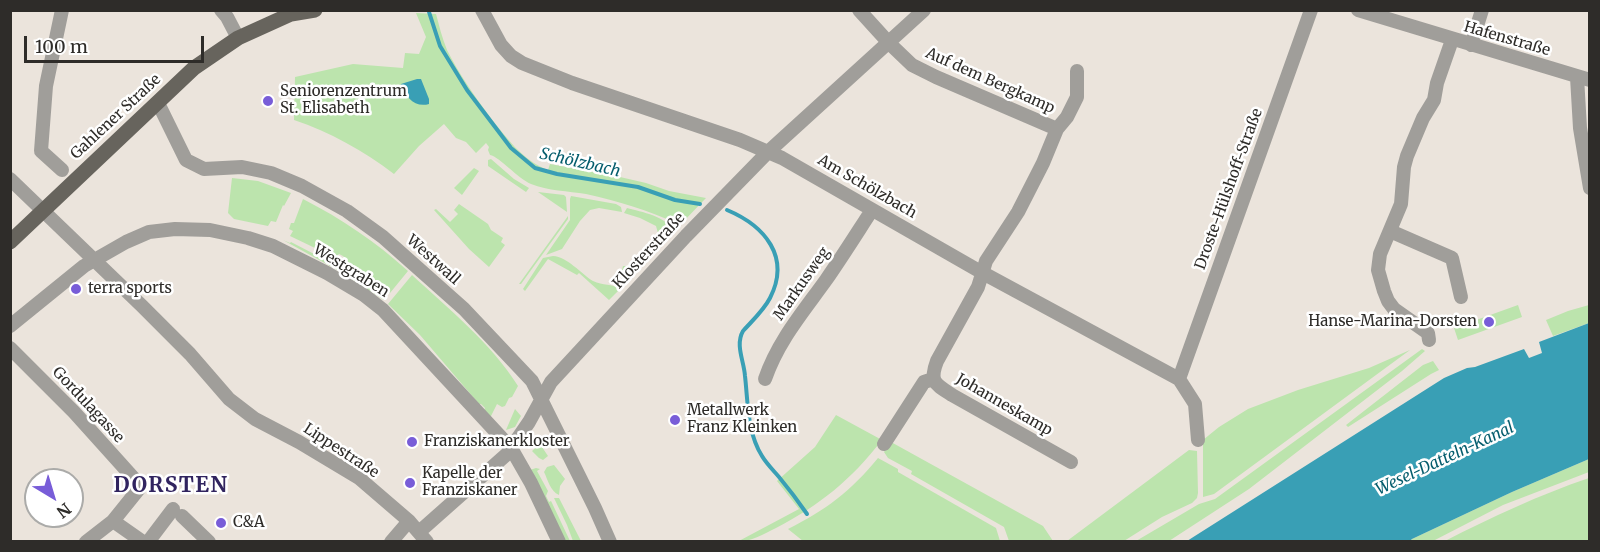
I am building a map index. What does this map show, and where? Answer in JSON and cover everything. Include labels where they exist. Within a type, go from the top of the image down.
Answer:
[{"type":"main road","name":"Gahlener Straße","points":[[10,242],[194,68],[238,38],[290,12],[315,10]]},
{"type":"street","points":[[62,10],[46,86],[41,151],[62,170]]},
{"type":"street","points":[[221,10],[238,38]]},
{"type":"street","name":"Am Schölzbach","points":[[482,10],[501,45],[511,56],[522,63],[740,140],[782,158],[981,272],[1179,379],[1195,404],[1198,440]]},
{"type":"street","name":"Auf dem Bergkamp","points":[[859,10],[912,65],[1057,129]]},
{"type":"street","name":"Klosterstraße","points":[[423,537],[511,448],[551,382],[686,236],[768,152],[924,10]]},
{"type":"street","name":"Droste-Hülshoff-Straße","points":[[1179,379],[1311,10]]},
{"type":"street","name":"Hafenstraße","points":[[1358,10],[1584,78],[1580,128],[1590,188]]},
{"type":"street","points":[[1471,45],[1482,10]]},
{"type":"street","points":[[1430,340],[1428,333],[1394,309],[1388,301],[1378,270],[1380,254],[1401,204],[1407,156],[1423,118],[1434,100],[1437,83],[1452,40]]},
{"type":"street","name":"Auf dem Bergkamp","points":[[981,272],[1018,212],[1057,129],[1067,117],[1077,97],[1077,71]]},
{"type":"street","name":"Westwall","points":[[158,103],[186,160],[204,169],[242,167],[271,173],[303,186],[347,211],[383,237],[464,309],[532,381],[610,542]]},
{"type":"street","name":"Lippestraße","points":[[10,179],[174,338],[229,399],[255,419],[359,478],[409,520],[423,537]]},
{"type":"street","name":"Markusweg","points":[[765,379],[784,338],[872,210]]},
{"type":"street","name":"Westgraben","points":[[10,326],[84,266],[149,232],[175,229],[210,230],[273,246],[327,273],[383,310],[511,448],[531,483],[559,542]]},
{"type":"street","points":[[1390,231],[1452,258],[1461,297]]},
{"type":"street","name":"Johanneskamp","points":[[981,272],[978,287],[937,361],[932,373],[933,379],[952,395],[1071,462]]},
{"type":"street","name":"Gordulagasse","points":[[10,348],[142,485],[113,520]]},
{"type":"street","points":[[884,444],[924,382],[933,379]]},
{"type":"street","points":[[148,542],[178,512],[209,542]]},
{"type":"street","points":[[86,542],[113,520],[143,542]]},
{"type":"street","points":[[391,542],[409,520]]},
{"type":"green space","points":[[416,13],[436,14],[447,50],[467,84],[516,148],[539,166],[548,170],[550,164],[620,177],[669,191],[706,198],[681,224],[678,224],[644,210],[610,200],[538,186],[526,181],[490,155],[486,143],[476,153],[466,142],[456,138],[444,124],[419,146],[394,174],[346,143],[294,120],[295,77],[353,64],[403,68],[405,53],[419,54],[426,37]]},
{"type":"green space","points":[[491,159],[514,179],[529,188],[526,192],[488,166],[488,160]]},
{"type":"green space","points":[[474,168],[479,171],[462,195],[454,188]]},
{"type":"green space","points":[[232,178],[258,181],[291,193],[276,222],[271,221],[268,226],[234,219],[228,213]]},
{"type":"green space","points":[[538,192],[564,195],[567,212]]},
{"type":"green space","points":[[571,196],[616,204],[621,207],[622,212],[599,208],[590,210],[562,249],[546,255],[570,220]]},
{"type":"green space","points":[[303,199],[358,232],[408,271],[390,293],[344,262],[343,256],[339,254],[336,257],[290,236],[293,231],[289,229],[291,223],[294,223]]},
{"type":"green space","points":[[459,204],[488,224],[491,230],[503,238],[501,242],[505,245],[489,267],[469,249],[434,210],[436,209],[450,222],[458,214],[454,210]]},
{"type":"green space","points":[[627,208],[660,218],[673,232],[627,282],[621,274],[623,266],[634,266],[658,233],[656,226],[624,213]]},
{"type":"green space","points":[[568,216],[568,219],[519,284]]},
{"type":"green space","points":[[283,240],[341,268],[343,265],[388,295],[384,300],[341,272]]},
{"type":"green space","points":[[553,256],[569,262],[593,281],[620,289],[609,300],[579,273],[577,275],[548,259],[525,291],[523,289],[543,258]]},
{"type":"green space","points":[[412,275],[482,341],[518,386],[505,406],[497,404],[490,418],[485,408],[479,404],[420,335],[388,304]]},
{"type":"green space","name":"Hanse-Marina-Dorsten","points":[[1518,305],[1522,317],[1458,340],[1454,328]]},
{"type":"green space","points":[[1589,305],[1589,323],[1553,336],[1546,320]]},
{"type":"green space","points":[[1422,349],[1425,351],[1402,371],[1249,489],[1169,541],[1136,541],[1199,504],[1215,499]]},
{"type":"green space","points":[[1410,350],[1214,494],[1203,497],[1203,440],[1219,427],[1248,409],[1298,390],[1369,368]]},
{"type":"green space","points":[[1433,361],[1439,370],[1348,427],[1346,425],[1423,365]]},
{"type":"green space","points":[[515,409],[521,416],[515,427],[506,430]]},
{"type":"green space","points":[[836,415],[882,440],[859,467],[821,501],[766,533],[737,542],[799,509],[777,481],[815,447]]},
{"type":"green space","points":[[891,442],[1043,526],[1053,541],[1009,541],[1004,527],[911,474],[912,471],[888,458],[884,452]]},
{"type":"green space","points":[[540,444],[548,456],[543,460],[532,451]]},
{"type":"green space","points":[[1189,450],[1197,451],[1198,493],[1192,503],[1162,517],[1124,541],[1067,541]]},
{"type":"green space","points":[[878,458],[898,469],[898,472],[996,528],[1000,541],[803,541],[788,529],[837,499]]},
{"type":"green space","points":[[1589,459],[1589,472],[1503,505],[1433,541],[1410,542],[1412,539],[1512,492]]},
{"type":"green space","points":[[554,465],[565,479],[560,486],[559,495],[551,488],[544,472],[547,467]]},
{"type":"green space","points":[[540,469],[537,471],[548,491],[546,496],[549,502],[551,501],[570,541],[562,541],[530,470]]},
{"type":"green space","points":[[1589,478],[1589,541],[1445,541],[1516,507]]},
{"type":"green space","points":[[554,498],[559,498],[581,541],[573,541]]},
{"type":"water","points":[[421,79],[429,104],[415,103],[403,89],[401,84]]},
{"type":"water","name":"Wesel-Datteln-Kanal","points":[[1589,323],[1589,459],[1512,492],[1410,541],[1187,541],[1444,378],[1524,349],[1529,358],[1542,353],[1539,342]]},
{"type":"waterway","name":"Schölzbach","points":[[429,12],[440,46],[467,90],[511,148],[535,168],[557,174],[638,187],[675,200],[700,204]]},
{"type":"waterway","name":"Schölzbach","points":[[727,210],[741,217],[763,234],[776,256],[776,283],[770,298],[743,331],[740,347],[749,417],[757,447],[807,514]]},
{"type":"place","name":"Seniorenzentrum St. Elisabeth","points":[[268,101]]},
{"type":"place","name":"terra sports","points":[[76,289]]},
{"type":"place","name":"Hanse-Marina-Dorsten","points":[[1489,322]]},
{"type":"place","name":"Metallwerk Franz Kleinken","points":[[675,420]]},
{"type":"place","name":"Franziskanerkloster","points":[[412,442]]},
{"type":"place","name":"Kapelle der Franziskaner","points":[[410,483]]},
{"type":"place","name":"C&A","points":[[221,523]]},
{"type":"district","name":"DORSTEN","points":[[171,486]]}]
